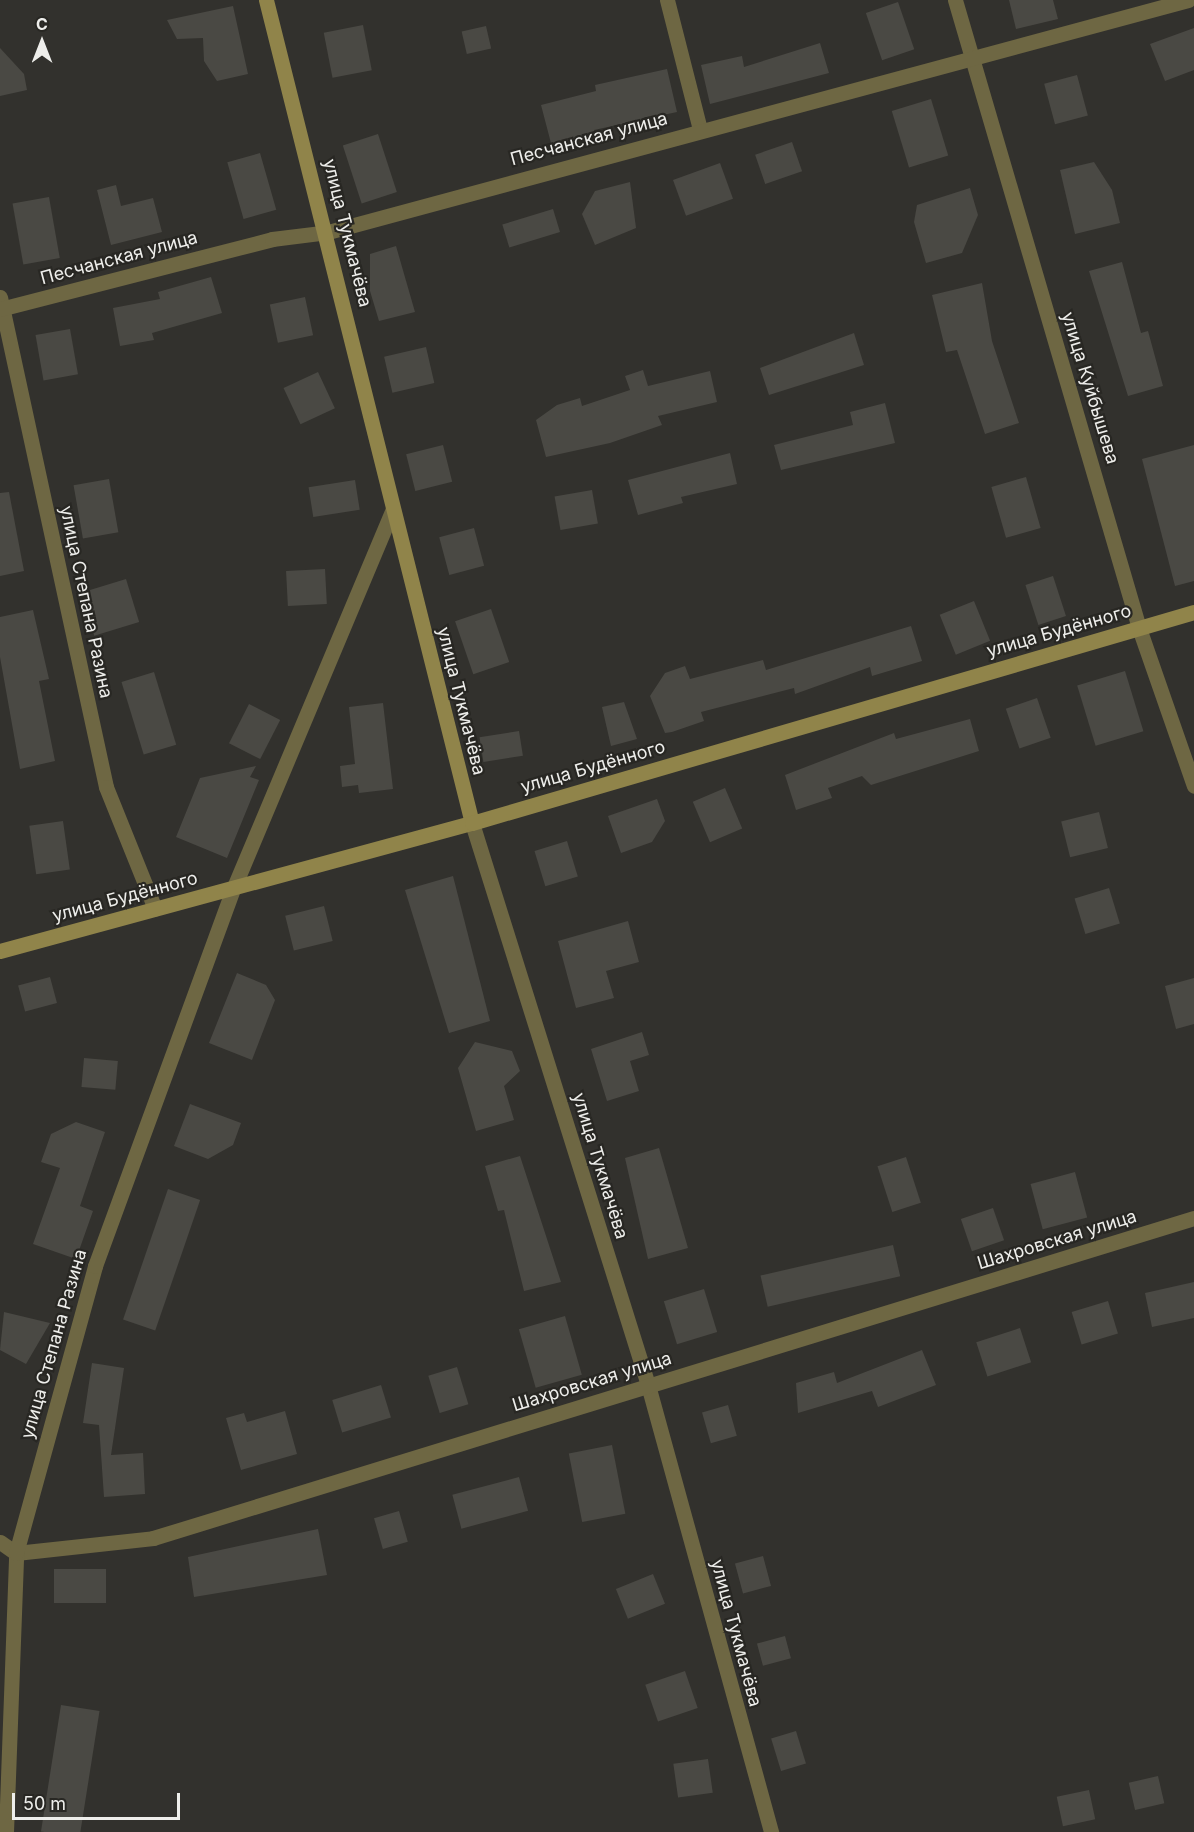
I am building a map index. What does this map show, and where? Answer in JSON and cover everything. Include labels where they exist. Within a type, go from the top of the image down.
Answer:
[{"type":"street","name":"улица Тукмачёва","points":[[266,0],[328,232],[392,511],[472,823],[648,1385],[771,1832]]},
{"type":"street","points":[[667,0],[700,129]]},
{"type":"street","name":"улица Куйбышева","points":[[956,0],[1139,628],[1194,786]]},
{"type":"street","name":"Песчанская улица","points":[[1,305],[272,239],[328,232],[972,55],[1188,0]]},
{"type":"street","name":"улица Степана Разина","points":[[1,305],[106,787],[155,909]]},
{"type":"street","points":[[234,887],[392,511]]},
{"type":"street","name":"улица Будённого","points":[[0,951],[472,823],[1194,612]]},
{"type":"street","name":"улица Степана Разина","points":[[6,1832],[16,1553],[95,1266],[234,887]]},
{"type":"street","name":"Шахровская улица","points":[[16,1553],[153,1538],[1194,1218]]},
{"type":"street","points":[[0,1542],[16,1553]]},
{"type":"building","points":[[1009,0],[1053,0],[1058,19],[1016,29]]},
{"type":"building","points":[[898,2],[914,49],[882,60],[866,13]]},
{"type":"building","points":[[233,6],[248,74],[217,81],[204,61],[203,38],[177,39],[167,20]]},
{"type":"building","points":[[363,25],[372,70],[333,78],[324,33]]},
{"type":"building","points":[[486,26],[491,48],[467,54],[462,32]]},
{"type":"building","points":[[1194,28],[1194,70],[1165,81],[1150,44]]},
{"type":"building","points":[[820,43],[829,73],[710,104],[701,65],[742,56],[744,67]]},
{"type":"building","points":[[0,48],[24,74],[27,90],[0,96]]},
{"type":"building","points":[[667,69],[677,112],[594,130],[596,136],[552,147],[541,105],[596,91],[595,85]]},
{"type":"building","points":[[1077,75],[1088,116],[1055,124],[1044,84]]},
{"type":"building","points":[[931,99],[948,155],[909,167],[892,111]]},
{"type":"building","points":[[378,134],[397,192],[362,203],[343,145]]},
{"type":"building","points":[[792,142],[802,171],[765,184],[755,155]]},
{"type":"building","points":[[260,153],[276,210],[244,219],[227,162]]},
{"type":"building","points":[[1094,162],[1112,190],[1120,223],[1075,234],[1060,170]]},
{"type":"building","points":[[720,163],[733,199],[686,216],[673,180]]},
{"type":"building","points":[[630,182],[636,228],[595,245],[582,214],[595,191]]},
{"type":"building","points":[[116,185],[121,206],[153,198],[162,232],[111,245],[97,190]]},
{"type":"building","points":[[970,188],[978,215],[962,253],[926,263],[914,222],[917,205]]},
{"type":"building","points":[[49,197],[60,258],[23,264],[13,203]]},
{"type":"building","points":[[553,209],[560,232],[509,247],[502,224]]},
{"type":"building","points":[[396,246],[415,312],[379,321],[370,291],[370,254]]},
{"type":"building","points":[[1122,262],[1141,333],[1148,331],[1163,386],[1128,396],[1089,271]]},
{"type":"building","points":[[211,277],[222,313],[152,333],[154,340],[120,346],[113,308],[160,299],[158,292]]},
{"type":"building","points":[[982,283],[992,341],[1019,423],[985,434],[957,350],[946,352],[932,295]]},
{"type":"building","points":[[305,297],[313,335],[278,343],[270,304]]},
{"type":"building","points":[[70,329],[78,374],[44,380],[36,335]]},
{"type":"building","points":[[854,333],[864,365],[769,395],[760,368]]},
{"type":"building","points":[[426,347],[434,383],[392,393],[384,357]]},
{"type":"building","points":[[643,370],[648,386],[710,371],[717,402],[658,416],[662,425],[610,443],[546,457],[536,420],[557,405],[580,398],[582,406],[630,390],[625,376]]},
{"type":"building","points":[[318,372],[335,408],[300,424],[284,388]]},
{"type":"building","points":[[885,403],[895,443],[781,470],[774,445],[853,425],[850,412]]},
{"type":"building","points":[[443,445],[452,482],[415,491],[406,454]]},
{"type":"building","points":[[1194,445],[1194,581],[1175,586],[1142,459]]},
{"type":"building","points":[[730,453],[737,484],[681,497],[683,503],[638,515],[628,480]]},
{"type":"building","points":[[1026,477],[1041,528],[1006,538],[991,487]]},
{"type":"building","points":[[109,479],[118,532],[83,538],[74,485]]},
{"type":"building","points":[[355,480],[360,510],[313,517],[309,487]]},
{"type":"building","points":[[592,490],[598,523],[560,530],[555,497]]},
{"type":"building","points":[[9,492],[24,571],[0,576],[0,493]]},
{"type":"building","points":[[474,528],[484,566],[449,575],[439,537]]},
{"type":"building","points":[[325,569],[327,604],[288,606],[286,571]]},
{"type":"building","points":[[1053,576],[1066,616],[1038,625],[1025,585]]},
{"type":"building","points":[[126,579],[139,622],[94,636],[81,593]]},
{"type":"building","points":[[974,601],[990,641],[956,655],[940,615]]},
{"type":"building","points":[[491,609],[509,662],[473,674],[455,621]]},
{"type":"building","points":[[33,610],[49,679],[39,681],[55,761],[20,769],[0,657],[0,617]]},
{"type":"building","points":[[911,626],[922,661],[872,676],[870,667],[795,694],[794,688],[701,712],[704,721],[672,732],[665,733],[650,696],[665,673],[685,666],[690,679],[763,660],[766,670]]},
{"type":"building","points":[[1125,671],[1143,731],[1096,746],[1077,686]]},
{"type":"building","points":[[154,672],[176,745],[144,755],[121,682]]},
{"type":"building","points":[[1037,698],[1051,738],[1019,748],[1006,709]]},
{"type":"building","points":[[624,702],[637,739],[611,746],[602,707]]},
{"type":"building","points":[[383,703],[393,789],[359,793],[358,785],[342,787],[340,766],[355,764],[349,707]]},
{"type":"building","points":[[249,704],[280,720],[260,759],[229,743]]},
{"type":"building","points":[[970,719],[979,751],[871,785],[862,776],[828,788],[832,798],[796,810],[785,775],[894,733],[896,739]]},
{"type":"building","points":[[519,731],[523,756],[483,762],[479,737]]},
{"type":"building","points":[[256,766],[250,777],[259,780],[227,858],[176,837],[200,778]]},
{"type":"building","points":[[725,788],[742,829],[710,842],[693,802]]},
{"type":"building","points":[[657,799],[665,821],[652,842],[621,853],[608,816]]},
{"type":"building","points":[[1099,812],[1108,848],[1070,857],[1061,821]]},
{"type":"building","points":[[63,821],[70,870],[36,874],[29,826]]},
{"type":"building","points":[[567,841],[578,876],[545,886],[534,851]]},
{"type":"building","points":[[453,876],[490,1021],[449,1033],[405,890]]},
{"type":"building","points":[[1109,888],[1120,923],[1085,934],[1075,899]]},
{"type":"building","points":[[324,906],[333,941],[294,951],[285,916]]},
{"type":"building","points":[[628,921],[639,962],[606,971],[614,998],[576,1008],[558,941]]},
{"type":"building","points":[[237,973],[266,985],[275,1000],[252,1060],[209,1043]]},
{"type":"building","points":[[50,977],[57,1003],[25,1012],[18,986]]},
{"type":"building","points":[[1194,978],[1194,1024],[1176,1029],[1165,986]]},
{"type":"building","points":[[642,1032],[649,1055],[630,1061],[639,1091],[607,1101],[591,1049]]},
{"type":"building","points":[[475,1042],[512,1051],[520,1071],[504,1086],[514,1120],[476,1131],[458,1068]]},
{"type":"building","points":[[84,1058],[118,1061],[115,1090],[81,1087]]},
{"type":"building","points":[[190,1104],[241,1123],[233,1145],[208,1159],[174,1146]]},
{"type":"building","points":[[76,1122],[105,1132],[80,1206],[93,1211],[76,1259],[33,1244],[60,1168],[41,1162],[51,1134]]},
{"type":"building","points":[[659,1148],[688,1248],[648,1259],[625,1158]]},
{"type":"building","points":[[520,1156],[561,1282],[524,1291],[504,1210],[498,1211],[485,1166]]},
{"type":"building","points":[[906,1157],[921,1203],[892,1212],[877,1166]]},
{"type":"building","points":[[1075,1172],[1087,1217],[1043,1229],[1031,1184]]},
{"type":"building","points":[[168,1189],[200,1200],[155,1331],[123,1319]]},
{"type":"building","points":[[993,1208],[1004,1240],[972,1251],[961,1219]]},
{"type":"building","points":[[893,1245],[900,1276],[768,1307],[760,1276]]},
{"type":"building","points":[[1194,1282],[1194,1318],[1152,1327],[1145,1293]]},
{"type":"building","points":[[704,1289],[717,1332],[677,1344],[664,1301]]},
{"type":"building","points":[[1108,1301],[1118,1334],[1082,1345],[1072,1312]]},
{"type":"building","points":[[4,1312],[50,1323],[26,1364],[0,1350]]},
{"type":"building","points":[[565,1316],[582,1375],[536,1388],[519,1329]]},
{"type":"building","points":[[1020,1328],[1031,1362],[987,1376],[976,1342]]},
{"type":"building","points":[[922,1350],[936,1385],[878,1407],[872,1391],[798,1413],[796,1383],[834,1372],[837,1383]]},
{"type":"building","points":[[92,1363],[124,1368],[111,1455],[143,1453],[145,1494],[104,1497],[99,1425],[83,1423]]},
{"type":"building","points":[[457,1367],[468,1404],[440,1413],[428,1376]]},
{"type":"building","points":[[381,1385],[391,1418],[342,1432],[332,1400]]},
{"type":"building","points":[[728,1405],[737,1436],[711,1443],[702,1412]]},
{"type":"building","points":[[285,1411],[297,1454],[241,1470],[226,1418],[244,1413],[247,1422]]},
{"type":"building","points":[[612,1445],[625,1514],[582,1522],[569,1453]]},
{"type":"building","points":[[519,1477],[528,1511],[461,1529],[452,1495]]},
{"type":"building","points":[[399,1511],[408,1542],[383,1549],[374,1518]]},
{"type":"building","points":[[318,1529],[327,1575],[194,1597],[188,1557]]},
{"type":"building","points":[[763,1556],[771,1586],[743,1593],[735,1564]]},
{"type":"building","points":[[54,1569],[106,1569],[106,1603],[54,1603]]},
{"type":"building","points":[[653,1574],[665,1604],[628,1619],[616,1589]]},
{"type":"building","points":[[785,1636],[791,1658],[763,1666],[757,1644]]},
{"type":"building","points":[[685,1671],[698,1708],[658,1722],[645,1685]]},
{"type":"building","points":[[61,1705],[100,1711],[80,1832],[41,1831]]},
{"type":"building","points":[[796,1731],[806,1764],[781,1771],[771,1739]]},
{"type":"building","points":[[708,1759],[713,1793],[678,1798],[673,1764]]},
{"type":"building","points":[[1158,1776],[1164,1803],[1135,1810],[1129,1783]]},
{"type":"building","points":[[1089,1790],[1095,1819],[1063,1826],[1057,1797]]}]
